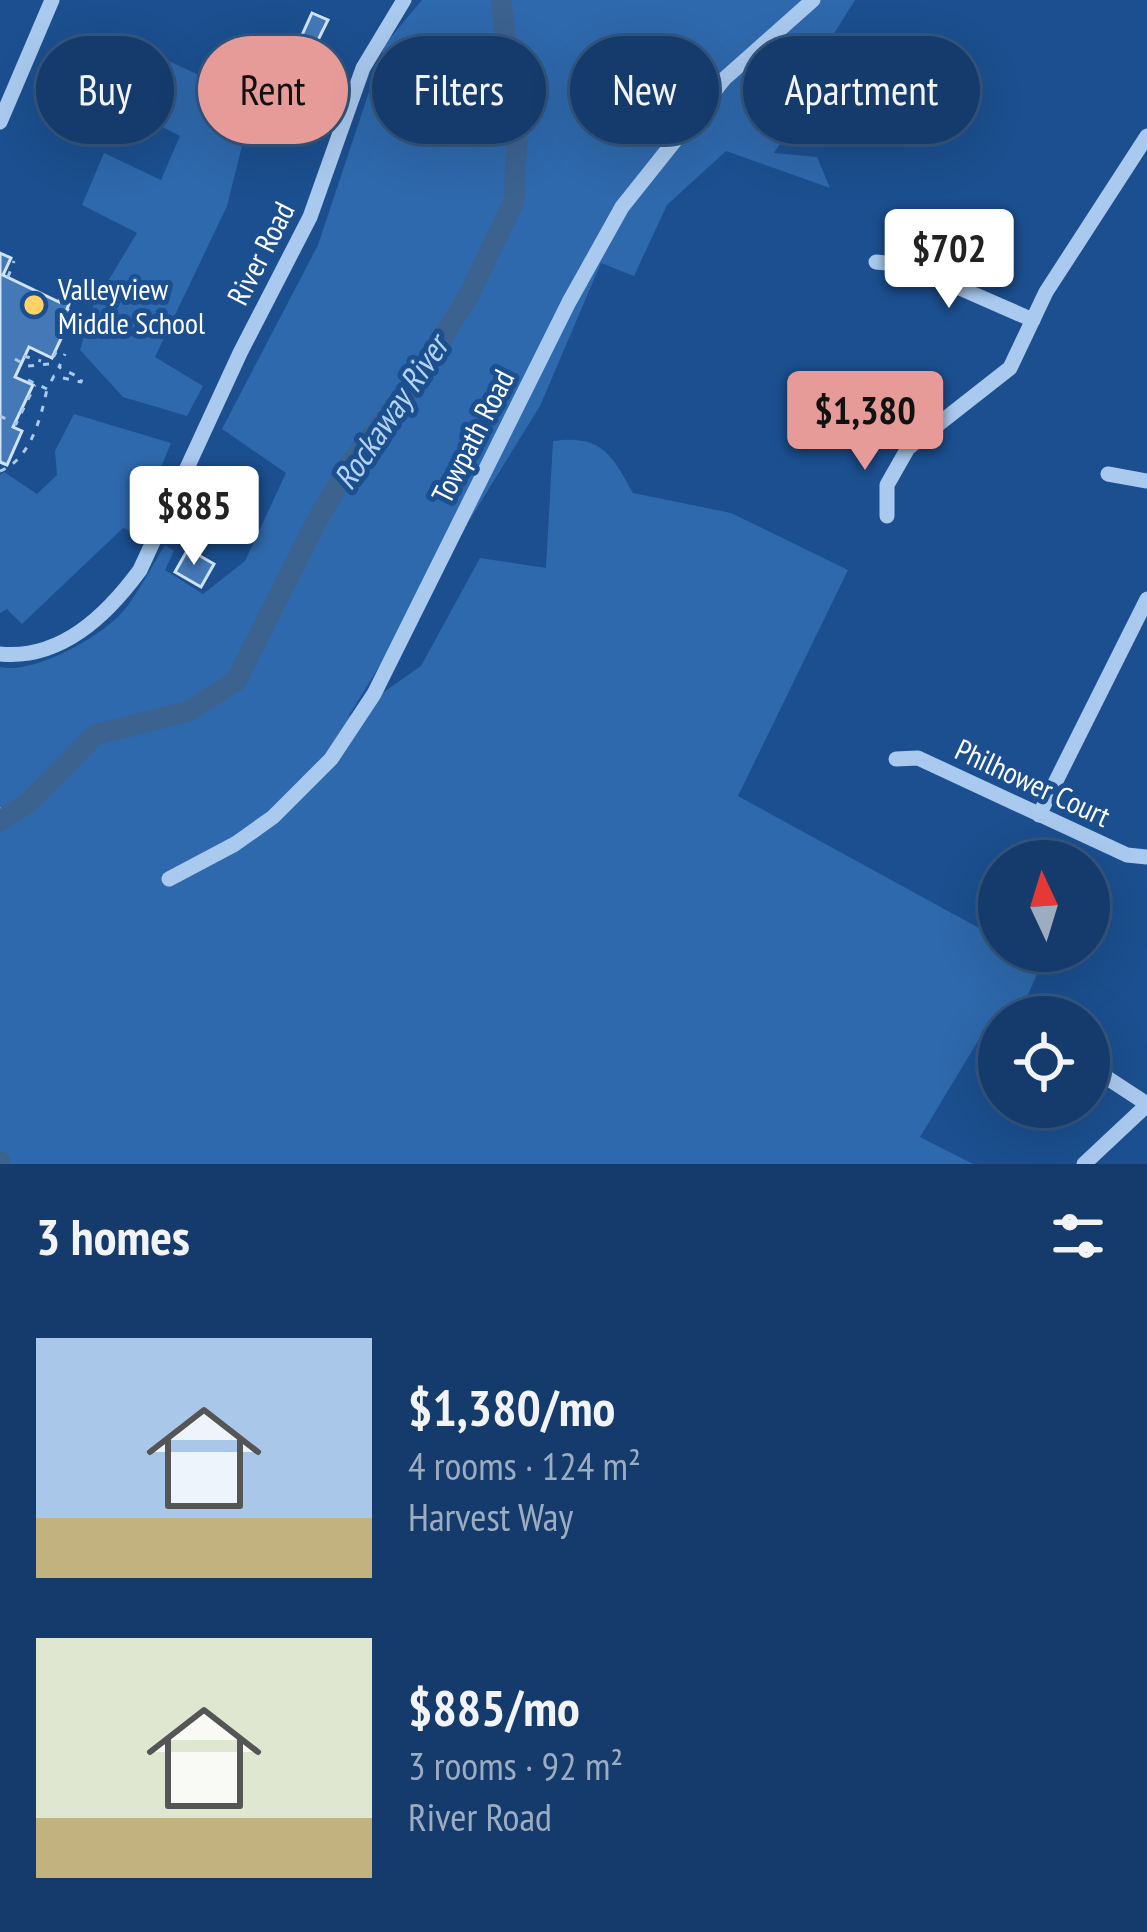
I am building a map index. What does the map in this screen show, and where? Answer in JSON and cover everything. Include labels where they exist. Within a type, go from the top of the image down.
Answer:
[{"type":"street","points":[[0,122],[52,0]]},
{"type":"street","name":"River Road","points":[[0,654],[34,653],[75,636],[120,597],[140,569],[240,353],[310,218],[363,68],[404,0]]},
{"type":"street","name":"Towpath Road","points":[[169,879],[235,844],[273,817],[331,759],[374,694],[569,302],[622,207],[724,79],[813,0]]},
{"type":"street","points":[[887,516],[887,485],[908,448],[1010,368],[1046,292],[1141,159],[1147,136]]},
{"type":"street","points":[[876,262],[908,265],[1033,320]]},
{"type":"street","points":[[1108,474],[1147,482]]},
{"type":"street","points":[[1039,815],[1147,599]]},
{"type":"street","name":"Philhower Court","points":[[896,759],[918,758],[1127,855],[1147,857]]},
{"type":"street","points":[[1084,1164],[1147,1104],[1110,1080]]},
{"type":"path","points":[[8,277],[14,261]]},
{"type":"path","points":[[32,358],[35,350]]},
{"type":"path","points":[[0,471],[19,460],[64,355],[56,352],[50,364],[24,356]]},
{"type":"path","points":[[15,359],[27,366],[43,362]]},
{"type":"path","points":[[54,376],[81,382],[59,367]]},
{"type":"path","points":[[28,380],[47,389]]},
{"type":"path","points":[[0,416],[16,424],[36,384]]},
{"type":"shaded area","points":[[422,0],[855,0],[830,36],[743,36],[743,144],[780,144],[774,153],[817,157],[830,188],[726,151],[667,205],[634,276],[601,263],[540,406],[348,717],[421,666],[480,558],[546,568],[553,441],[583,441],[604,450],[633,493],[731,513],[848,570],[738,796],[978,927],[978,972],[1038,972],[1027,996],[978,996],[978,1041],[920,1137],[973,1164],[0,1164],[0,667],[49,659],[101,631],[130,602],[165,545],[174,551],[165,570],[203,594],[245,561],[286,473],[222,429],[318,245],[372,83],[372,144],[546,144],[546,36],[392,36]]},
{"type":"shaded area","points":[[174,64],[198,75],[198,144],[242,144],[227,206],[155,357],[203,386],[187,416],[123,397],[80,350],[93,306],[137,233],[82,205],[104,153],[161,180],[180,136],[174,133]]},
{"type":"shaded area","points":[[74,414],[171,443],[134,532],[123,528],[22,624],[7,609],[0,613],[0,475],[4,472],[37,494],[57,475],[55,451]]},
{"type":"building","points":[[312,13],[328,20],[320,36],[302,36]]},
{"type":"building","name":"Valleyview Middle School","points":[[0,253],[11,258],[3,275],[59,302],[62,295],[71,299],[67,309],[73,313],[52,358],[29,347],[15,377],[33,385],[13,427],[22,431],[7,465],[0,462]]},
{"type":"building","points":[[188,549],[214,564],[201,587],[175,572]]},
{"type":"waterway","name":"Rockaway River","points":[[0,821],[29,802],[95,735],[189,711],[236,681],[315,524],[351,462],[412,385],[468,297],[514,201],[517,134],[501,0]]},
{"type":"waterway","points":[[0,809],[7,815]]},
{"type":"place","name":"Valleyview Middle School","points":[[34,305]]}]
